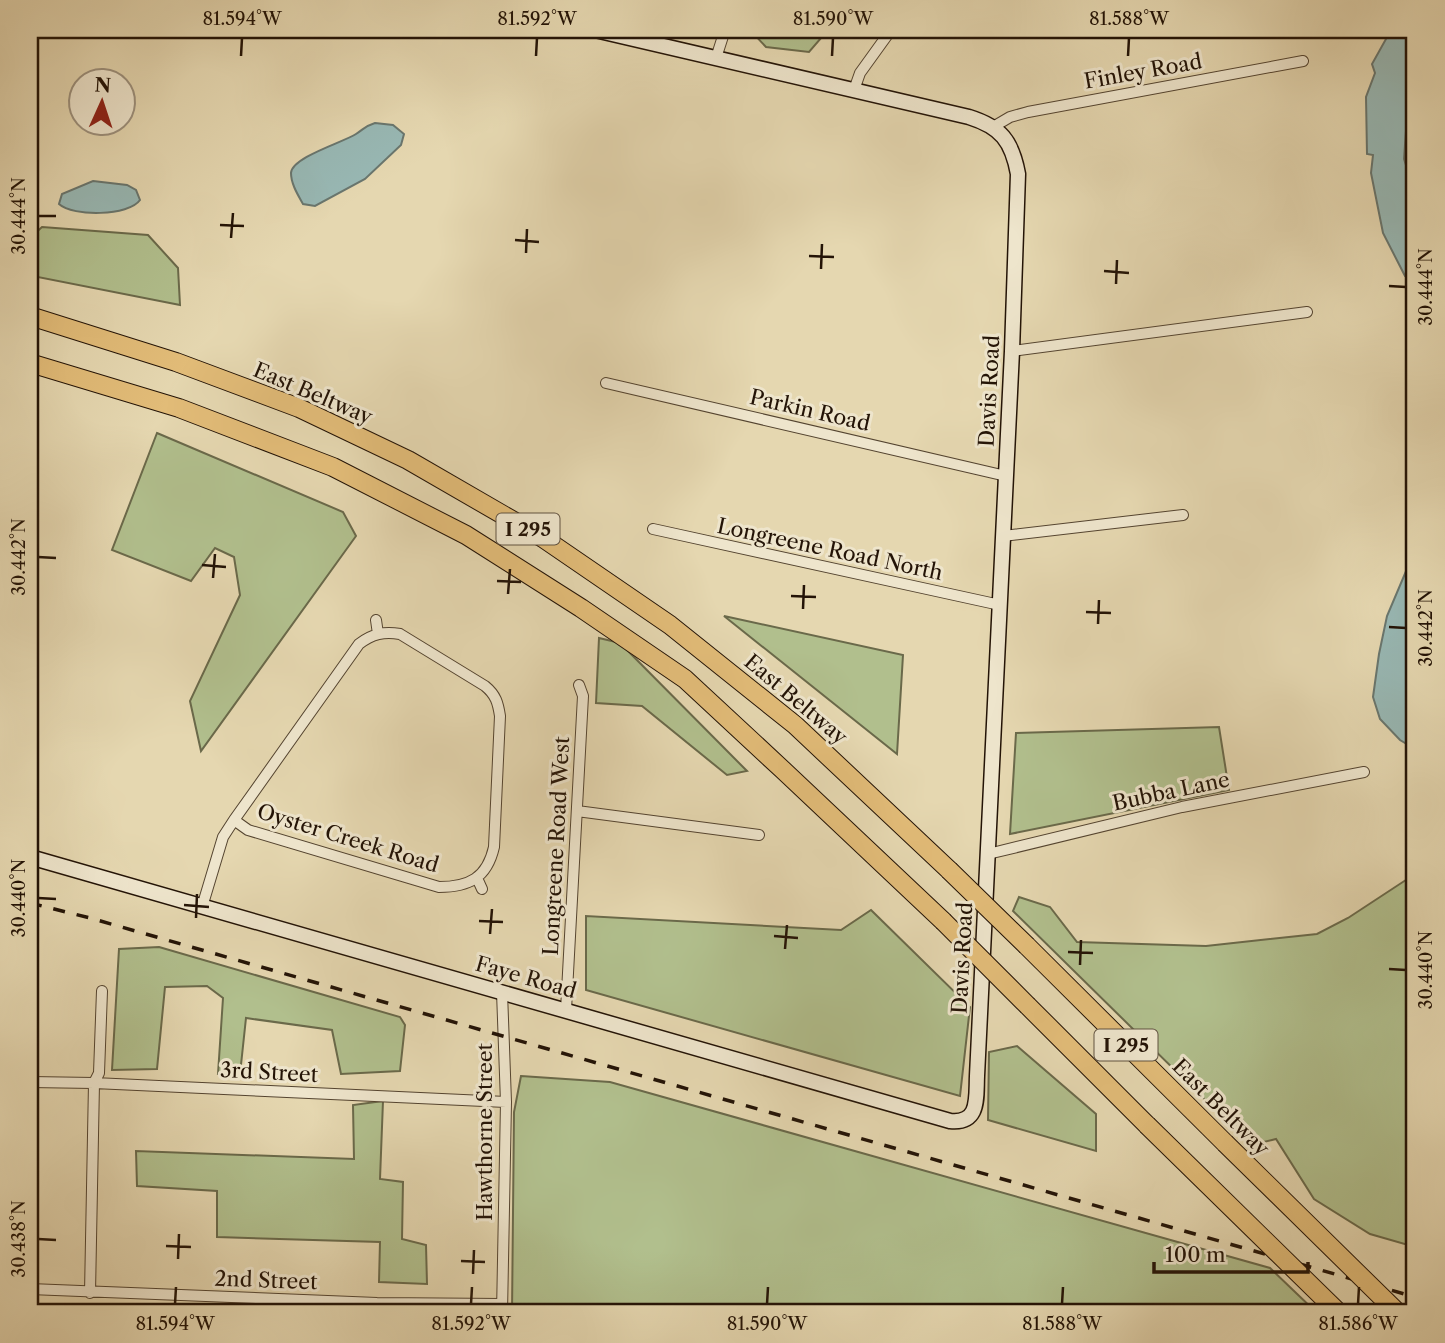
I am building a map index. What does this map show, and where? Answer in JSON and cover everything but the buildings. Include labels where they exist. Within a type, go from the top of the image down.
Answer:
[{"type":"highway","name":"East Beltway","points":[[30,316],[176,362],[299,408],[408,460],[543,538],[670,625],[795,725],[950,870],[1398,1313]]},
{"type":"highway","name":"I 295","points":[[30,363],[179,408],[333,467],[466,535],[581,608],[685,679],[943,921],[1339,1313]]},
{"type":"street","points":[[595,30],[969,117],[993,127]]},
{"type":"street","points":[[716,58],[725,30]]},
{"type":"street","points":[[854,90],[860,72],[891,30]]},
{"type":"street","name":"Finley Road","points":[[993,127],[1010,117],[1028,112],[1303,61]]},
{"type":"street","name":"Davis Road","points":[[977,1076],[1018,174],[1013,150],[993,127]]},
{"type":"street","points":[[1012,351],[1307,312]]},
{"type":"street","name":"Parkin Road","points":[[606,383],[1006,475]]},
{"type":"street","points":[[1003,536],[1183,515]]},
{"type":"street","name":"Longreene Road North","points":[[653,529],[1000,605]]},
{"type":"street","points":[[376,620],[379,634],[389,632],[400,635],[485,686],[494,694],[498,704],[500,716],[494,847],[491,859],[477,878],[482,889]]},
{"type":"street","name":"Oyster Creek Road","points":[[202,907],[223,837],[234,820],[359,644],[368,637],[379,634]]},
{"type":"street","name":"Longreene Road West","points":[[566,1010],[583,696],[579,685]]},
{"type":"street","name":"Bubba Lane","points":[[988,854],[1182,807],[1364,772]]},
{"type":"street","points":[[577,811],[759,835]]},
{"type":"street","name":"Oyster Creek Road","points":[[234,820],[248,830],[439,887],[465,884],[477,878]]},
{"type":"street","name":"Faye Road","points":[[30,857],[950,1121],[960,1122],[968,1118],[973,1111],[977,1076]]},
{"type":"street","points":[[90,1293],[94,1083],[99,1073],[102,991]]},
{"type":"street","name":"Hawthorne Street","points":[[502,992],[506,1102],[502,1309]]},
{"type":"street","name":"3rd Street","points":[[30,1082],[506,1102]]},
{"type":"street","name":"2nd Street","points":[[30,1289],[376,1308],[502,1309]]},
{"type":"green space","points":[[750,30],[828,30],[809,52],[766,47]]},
{"type":"green space","points":[[1415,89],[1415,194],[1404,159],[1406,131]]},
{"type":"green space","points":[[42,227],[148,235],[178,268],[180,305],[33,276],[30,279],[30,238]]},
{"type":"green space","points":[[157,433],[343,512],[356,536],[201,751],[190,701],[240,595],[234,557],[215,548],[191,581],[112,550]]},
{"type":"green space","points":[[724,616],[903,655],[897,754]]},
{"type":"green space","points":[[599,638],[620,643],[747,771],[727,775],[642,706],[596,703]]},
{"type":"green space","points":[[1219,727],[1229,790],[1010,834],[1016,733]]},
{"type":"green space","points":[[1415,874],[1415,1247],[1370,1234],[1314,1199],[1276,1139],[1251,1145],[1013,911],[1019,897],[1050,907],[1077,942],[1206,946],[1317,934],[1348,918]]},
{"type":"green space","points":[[871,910],[970,1007],[960,1096],[586,990],[586,916],[841,930]]},
{"type":"green space","points":[[159,947],[400,1017],[405,1025],[400,1071],[341,1074],[332,1030],[246,1018],[240,1074],[218,1074],[223,998],[207,986],[165,987],[157,1069],[112,1070],[119,949]]},
{"type":"green space","points":[[1017,1046],[1096,1114],[1096,1151],[988,1120],[989,1052]]},
{"type":"green space","points":[[521,1076],[610,1082],[1270,1268],[1317,1313],[512,1313],[514,1112]]},
{"type":"green space","points":[[383,1101],[380,1179],[403,1182],[402,1239],[426,1245],[427,1284],[379,1282],[380,1242],[217,1237],[217,1191],[137,1186],[136,1151],[354,1159],[353,1105]]},
{"type":"green space","points":[[40,1306],[94,1308],[94,1313],[39,1313]]},
{"type":"water","points":[[1391,30],[1415,30],[1415,89],[1406,131],[1404,159],[1415,194],[1415,282],[1405,276],[1383,233],[1371,173],[1373,155],[1367,154],[1366,97],[1375,73],[1372,64]]},
{"type":"water","points":[[375,123],[393,125],[404,134],[401,145],[365,179],[315,206],[303,204],[292,181],[291,173],[294,167],[309,156]]},
{"type":"water","points":[[93,181],[127,185],[136,190],[140,200],[125,209],[101,213],[76,211],[59,204],[62,194]]},
{"type":"water","points":[[1415,550],[1415,749],[1400,740],[1380,719],[1373,697],[1387,616]]},
{"type":"railway","points":[[30,903],[1415,1297]]}]
